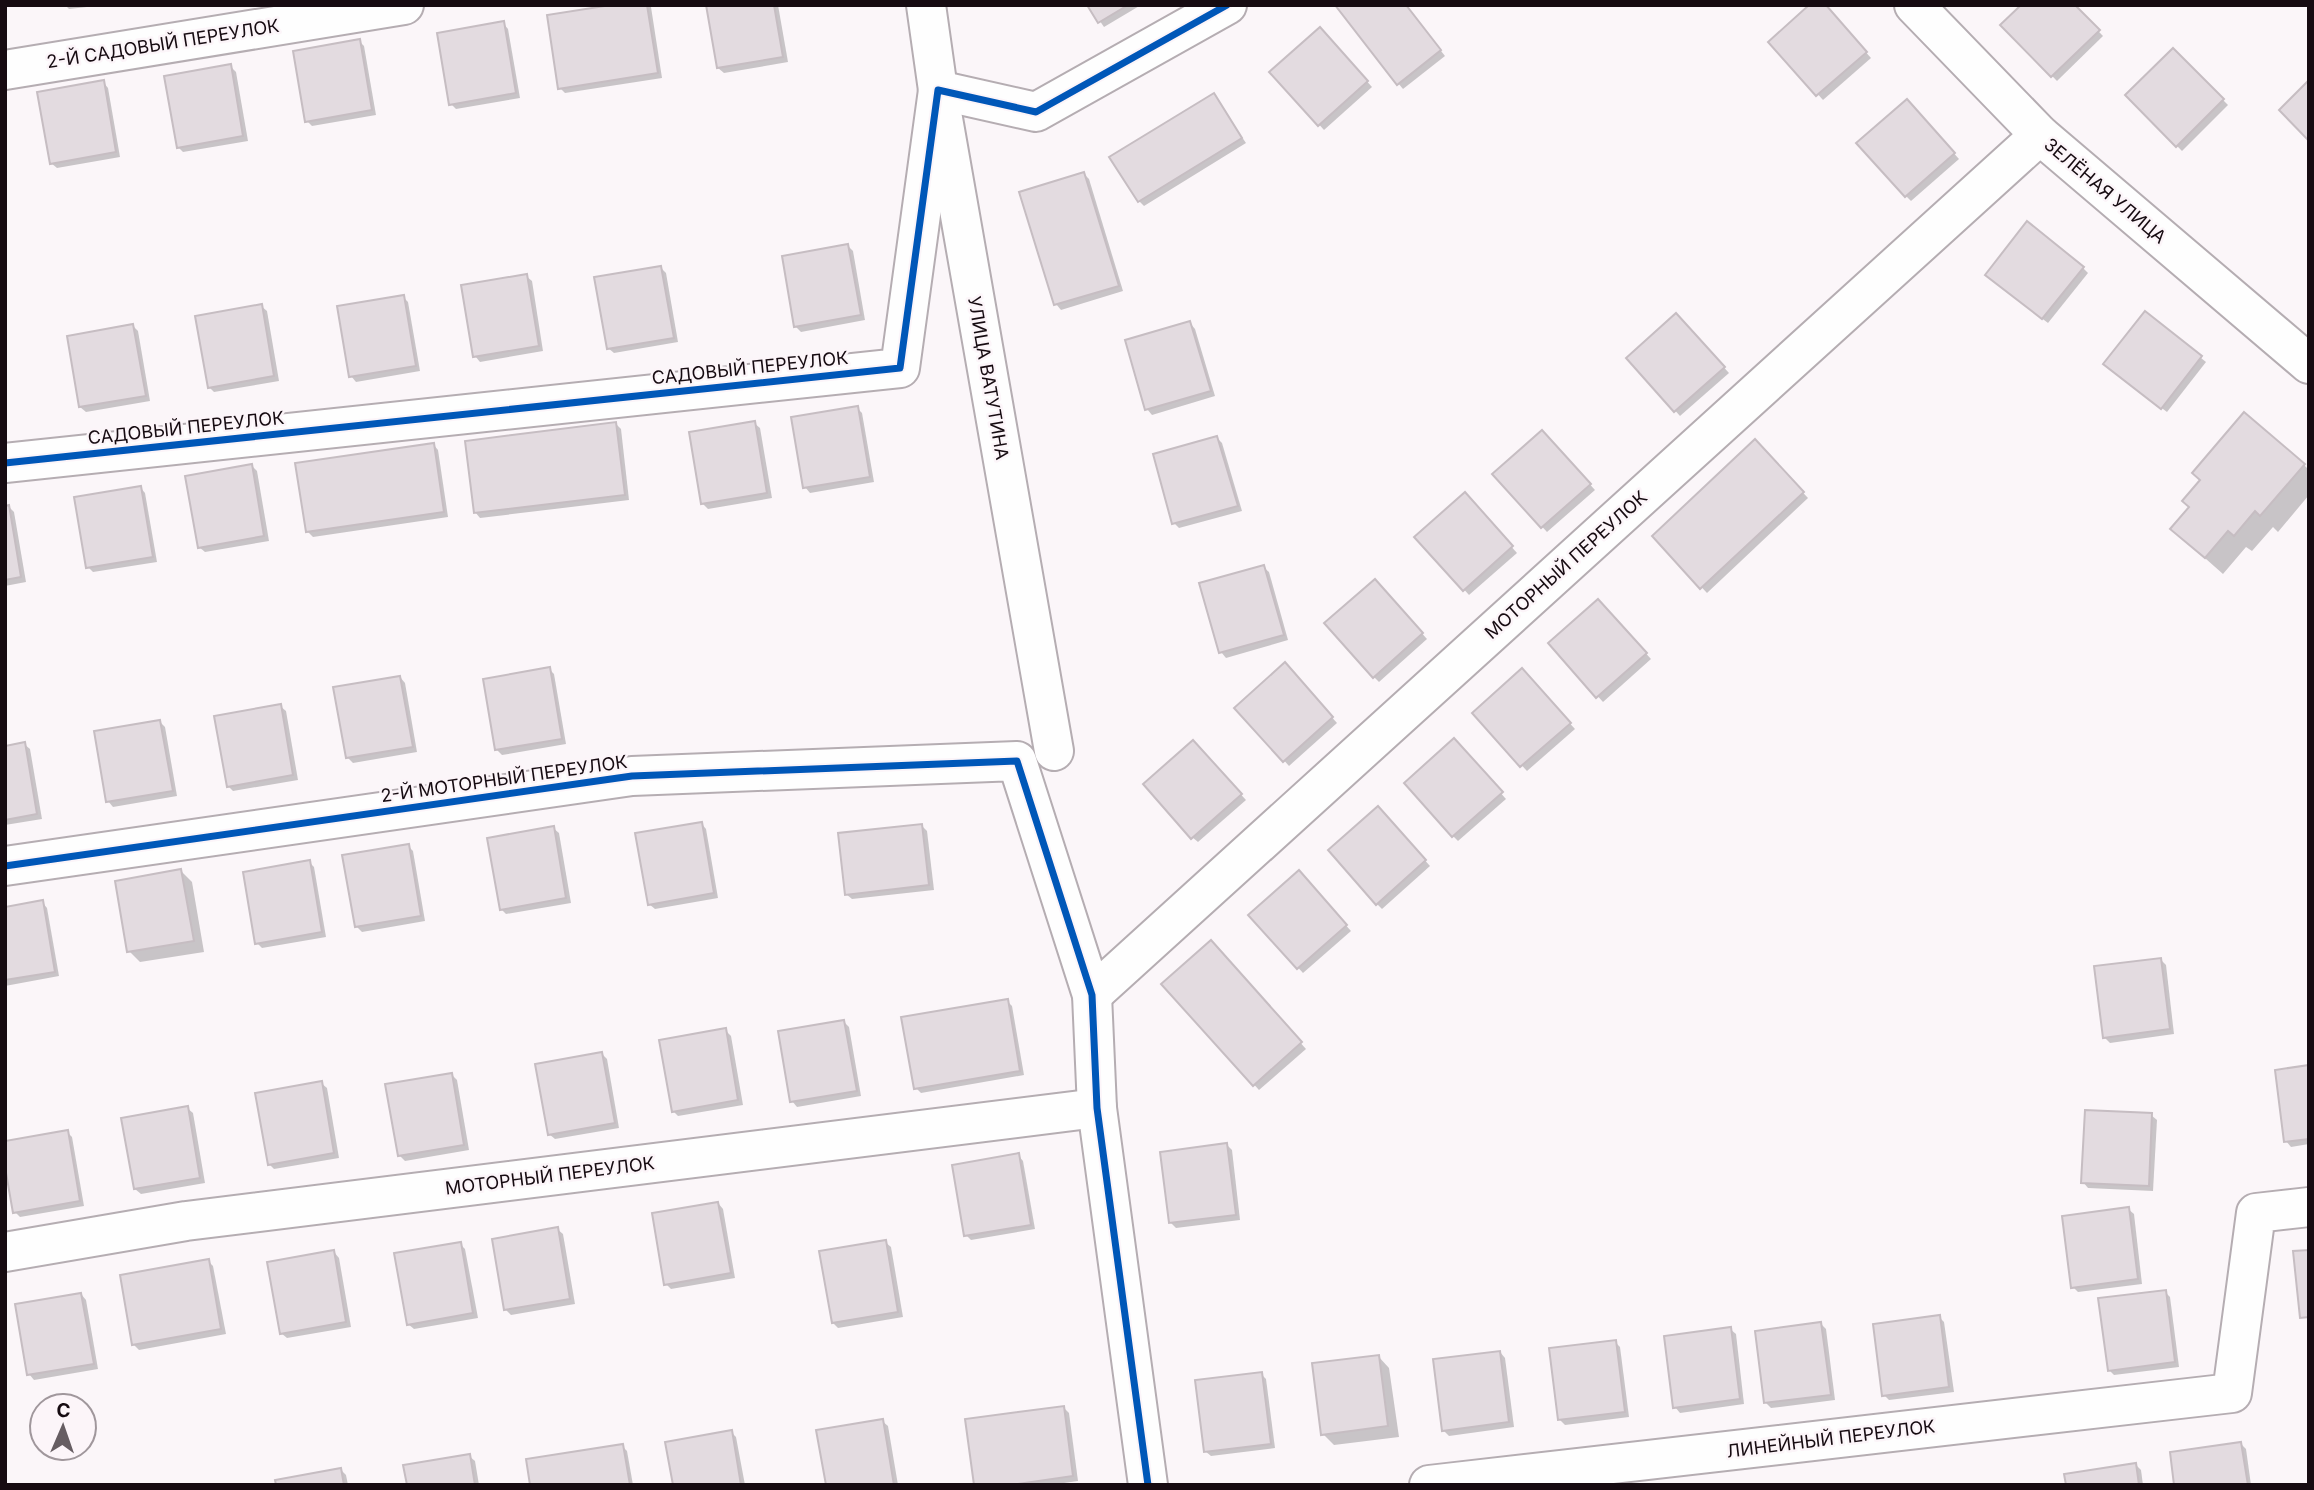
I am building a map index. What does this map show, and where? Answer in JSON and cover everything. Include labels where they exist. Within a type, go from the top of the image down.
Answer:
[{"type":"street","name":"2-Й САДОВЫЙ ПЕРЕУЛОК","points":[[5,69],[404,5]]},
{"type":"street","name":"УЛИЦА ВАТУТИНА","points":[[926,5],[938,90],[1054,751]]},
{"type":"street","points":[[938,90],[1036,112],[1227,5]]},
{"type":"street","name":"ЗЕЛЁНАЯ УЛИЦА","points":[[1914,5],[2040,135],[2309,364]]},
{"type":"street","name":"САДОВЫЙ ПЕРЕУЛОК","points":[[5,463],[900,368],[938,90]]},
{"type":"street","name":"МОТОРНЫЙ ПЕРЕУЛОК","points":[[1092,995],[2040,135]]},
{"type":"street","name":"2-Й МОТОРНЫЙ ПЕРЕУЛОК","points":[[5,866],[632,776],[1017,761],[1092,995]]},
{"type":"street","points":[[1092,995],[1097,1108],[1148,1485]]},
{"type":"street","name":"МОТОРНЫЙ ПЕРЕУЛОК","points":[[5,1252],[186,1221],[1097,1108]]},
{"type":"street","name":"ЛИНЕЙНЫЙ ПЕРЕУЛОК","points":[[1429,1485],[2232,1393],[2256,1213],[2309,1207]]},
{"type":"building","points":[[611,5],[647,5],[658,73],[558,89],[547,15]]},
{"type":"building","points":[[706,5],[774,5],[783,57],[717,68]]},
{"type":"building","points":[[1087,5],[1128,5],[1098,23]]},
{"type":"building","points":[[1335,5],[1406,5],[1441,50],[1397,85]]},
{"type":"building","points":[[1809,5],[1826,5],[1867,52],[1816,96],[1768,42]]},
{"type":"building","points":[[2021,5],[2075,5],[2100,30],[2051,77],[2000,25]]},
{"type":"building","points":[[504,21],[516,93],[449,105],[437,33]]},
{"type":"building","points":[[1320,27],[1368,81],[1318,126],[1269,72]]},
{"type":"building","points":[[360,39],[372,110],[305,122],[293,51]]},
{"type":"building","points":[[2173,48],[2224,99],[2176,147],[2125,95]]},
{"type":"building","points":[[231,64],[243,136],[177,148],[164,76]]},
{"type":"building","points":[[104,80],[116,152],[50,164],[37,92]]},
{"type":"building","points":[[2309,80],[2309,141],[2279,110]]},
{"type":"building","points":[[1214,93],[1242,138],[1138,202],[1109,157]]},
{"type":"building","points":[[1907,99],[1955,153],[1905,197],[1856,143]]},
{"type":"building","points":[[1084,172],[1119,286],[1054,305],[1019,192]]},
{"type":"building","points":[[2027,221],[2084,267],[2042,319],[1985,275]]},
{"type":"building","points":[[848,244],[861,315],[794,327],[782,256]]},
{"type":"building","points":[[661,266],[674,338],[607,349],[594,277]]},
{"type":"building","points":[[527,274],[539,346],[473,357],[461,285]]},
{"type":"building","points":[[404,295],[416,366],[349,377],[337,306]]},
{"type":"building","points":[[262,304],[274,376],[208,388],[195,316]]},
{"type":"building","points":[[2145,311],[2202,356],[2161,409],[2103,364]]},
{"type":"building","points":[[1676,313],[1725,367],[1674,412],[1626,358]]},
{"type":"building","points":[[1190,321],[1211,391],[1145,410],[1125,340]]},
{"type":"building","points":[[133,324],[146,396],[79,407],[67,336]]},
{"type":"building","points":[[858,406],[870,477],[803,488],[791,417]]},
{"type":"building","points":[[2244,412],[2305,464],[2260,516],[2255,511],[2234,536],[2228,531],[2205,558],[2170,529],[2189,507],[2182,501],[2200,480],[2192,473]]},
{"type":"building","points":[[755,421],[767,493],[701,504],[689,432]]},
{"type":"building","points":[[616,422],[625,495],[474,513],[465,441]]},
{"type":"building","points":[[1542,430],[1591,484],[1541,528],[1492,474]]},
{"type":"building","points":[[1217,436],[1238,506],[1172,524],[1153,454]]},
{"type":"building","points":[[1755,439],[1804,492],[1700,589],[1652,536]]},
{"type":"building","points":[[434,443],[444,512],[306,532],[295,463]]},
{"type":"building","points":[[252,464],[264,536],[198,548],[185,476]]},
{"type":"building","points":[[141,486],[153,557],[86,568],[74,497]]},
{"type":"building","points":[[1465,492],[1513,546],[1463,591],[1414,537]]},
{"type":"building","points":[[9,505],[21,577],[5,580],[5,506]]},
{"type":"building","points":[[1264,565],[1284,635],[1219,653],[1199,583]]},
{"type":"building","points":[[1375,579],[1423,633],[1373,678],[1324,623]]},
{"type":"building","points":[[1598,599],[1647,653],[1596,698],[1548,643]]},
{"type":"building","points":[[1285,662],[1333,717],[1283,762],[1234,708]]},
{"type":"building","points":[[550,667],[562,739],[495,750],[483,679]]},
{"type":"building","points":[[1522,668],[1571,723],[1520,767],[1472,713]]},
{"type":"building","points":[[400,676],[413,747],[346,758],[333,687]]},
{"type":"building","points":[[281,704],[293,775],[227,787],[214,716]]},
{"type":"building","points":[[160,720],[173,791],[106,802],[94,731]]},
{"type":"building","points":[[1454,738],[1503,792],[1452,837],[1404,783]]},
{"type":"building","points":[[1193,740],[1242,794],[1191,839],[1143,784]]},
{"type":"building","points":[[25,742],[37,814],[5,820],[5,746]]},
{"type":"building","points":[[1378,806],[1426,860],[1376,905],[1328,850]]},
{"type":"building","points":[[702,822],[714,893],[648,905],[635,833]]},
{"type":"building","points":[[922,824],[929,885],[845,895],[838,833]]},
{"type":"building","points":[[554,826],[566,898],[500,910],[487,838]]},
{"type":"building","points":[[409,844],[421,916],[355,927],[342,855]]},
{"type":"building","points":[[310,860],[322,932],[255,944],[243,872]]},
{"type":"building","points":[[181,869],[194,941],[127,952],[115,881]]},
{"type":"building","points":[[1299,870],[1347,925],[1297,969],[1248,915]]},
{"type":"building","points":[[43,900],[55,972],[5,980],[5,907]]},
{"type":"building","points":[[1211,940],[1302,1042],[1253,1086],[1161,984]]},
{"type":"building","points":[[2161,958],[2170,1029],[2103,1038],[2094,966]]},
{"type":"building","points":[[1008,999],[1020,1071],[914,1089],[901,1017]]},
{"type":"building","points":[[844,1020],[857,1091],[790,1102],[778,1031]]},
{"type":"building","points":[[726,1028],[738,1100],[672,1112],[659,1040]]},
{"type":"building","points":[[602,1052],[615,1123],[548,1135],[535,1064]]},
{"type":"building","points":[[2309,1065],[2309,1139],[2284,1142],[2275,1070]]},
{"type":"building","points":[[452,1073],[464,1145],[398,1156],[385,1084]]},
{"type":"building","points":[[322,1081],[334,1153],[268,1165],[255,1093]]},
{"type":"building","points":[[188,1106],[200,1178],[134,1189],[121,1118]]},
{"type":"building","points":[[2085,1110],[2152,1113],[2149,1186],[2081,1183]]},
{"type":"building","points":[[68,1130],[80,1201],[13,1213],[5,1167],[5,1141]]},
{"type":"building","points":[[1227,1143],[1236,1215],[1169,1223],[1160,1152]]},
{"type":"building","points":[[1019,1153],[1031,1225],[964,1236],[952,1165]]},
{"type":"building","points":[[718,1202],[731,1273],[664,1285],[652,1213]]},
{"type":"building","points":[[2129,1207],[2138,1279],[2071,1288],[2062,1216]]},
{"type":"building","points":[[558,1227],[570,1299],[504,1310],[492,1239]]},
{"type":"building","points":[[886,1240],[898,1312],[832,1323],[819,1251]]},
{"type":"building","points":[[461,1242],[473,1313],[407,1325],[394,1253]]},
{"type":"building","points":[[334,1250],[346,1322],[280,1334],[267,1262]]},
{"type":"building","points":[[2309,1250],[2309,1317],[2300,1318],[2293,1251]]},
{"type":"building","points":[[209,1259],[221,1329],[132,1345],[120,1275]]},
{"type":"building","points":[[2166,1290],[2175,1362],[2108,1371],[2098,1298]]},
{"type":"building","points":[[81,1293],[94,1364],[27,1375],[15,1304]]},
{"type":"building","points":[[1940,1315],[1949,1387],[1882,1396],[1873,1324]]},
{"type":"building","points":[[1821,1322],[1831,1395],[1764,1403],[1755,1331]]},
{"type":"building","points":[[1731,1327],[1740,1399],[1673,1408],[1664,1336]]},
{"type":"building","points":[[1616,1340],[1625,1412],[1558,1420],[1549,1348]]},
{"type":"building","points":[[1500,1351],[1509,1422],[1442,1431],[1433,1359]]},
{"type":"building","points":[[1379,1355],[1388,1426],[1321,1435],[1312,1363]]},
{"type":"building","points":[[1262,1372],[1271,1444],[1204,1452],[1195,1380]]},
{"type":"building","points":[[1064,1406],[1073,1476],[1011,1485],[974,1485],[965,1419]]},
{"type":"building","points":[[883,1419],[894,1485],[826,1485],[816,1430]]},
{"type":"building","points":[[732,1430],[741,1485],[673,1485],[665,1442]]},
{"type":"building","points":[[2241,1442],[2248,1485],[2174,1485],[2170,1452]]},
{"type":"building","points":[[623,1444],[630,1485],[530,1485],[526,1459]]},
{"type":"building","points":[[470,1454],[475,1485],[407,1485],[403,1465]]},
{"type":"building","points":[[2136,1463],[2139,1485],[2066,1485],[2064,1474]]},
{"type":"building","points":[[341,1468],[344,1485],[276,1485],[275,1480]]},
{"type":"cycle path","points":[[5,463],[900,368],[938,90],[1036,112],[1227,5]]},
{"type":"cycle path","points":[[5,866],[632,776],[1017,761],[1092,995],[1097,1108],[1148,1485]]}]
